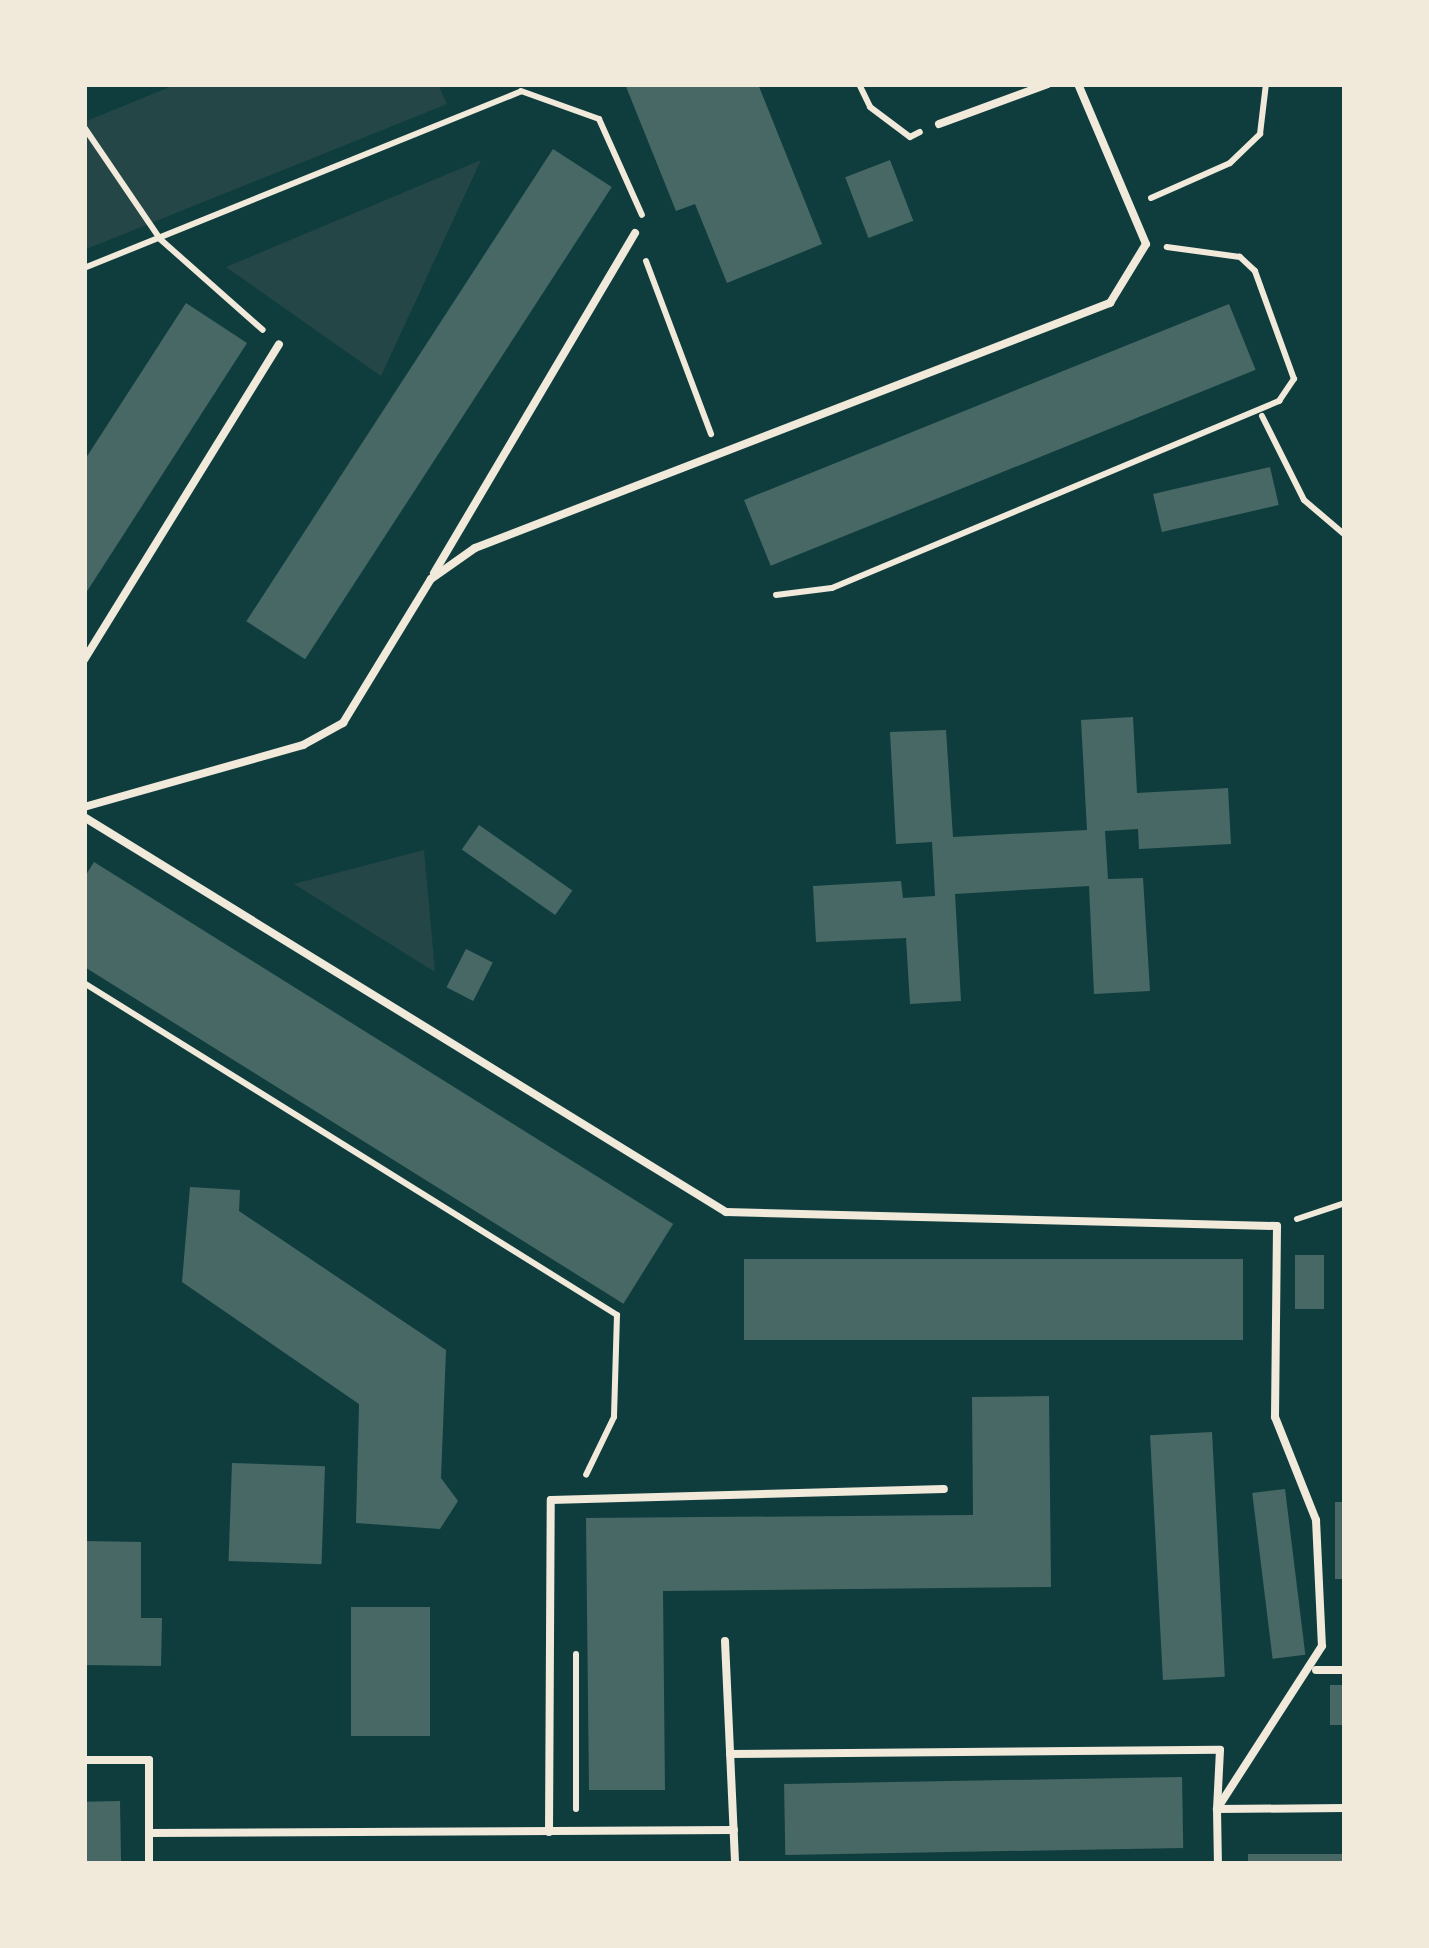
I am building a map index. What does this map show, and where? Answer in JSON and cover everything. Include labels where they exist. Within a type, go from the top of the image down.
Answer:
[{"type":"lane","points":[[939,124],[1048,84]]},
{"type":"lane","points":[[430,579],[475,548],[1110,303],[1147,244],[1078,84]]},
{"type":"lane","points":[[84,807],[302,746],[343,723],[635,233]]},
{"type":"lane","points":[[84,660],[279,344]]},
{"type":"lane","points":[[84,817],[726,1212],[1276,1226],[1275,1417],[1316,1520],[1316,1670],[1217,1809]]},
{"type":"lane","points":[[549,1832],[550,1499],[944,1489]]},
{"type":"lane","points":[[724,1641],[735,1864]]},
{"type":"lane","points":[[1316,1670],[1345,1670]]},
{"type":"lane","points":[[730,1754],[1220,1750],[1218,1864]]},
{"type":"lane","points":[[84,1760],[149,1760],[149,1864]]},
{"type":"lane","points":[[1217,1809],[1345,1808]]},
{"type":"lane","points":[[149,1833],[734,1830]]},
{"type":"path","points":[[860,84],[910,136],[939,124]]},
{"type":"path","points":[[1131,207],[1230,163],[1260,134],[1266,84]]},
{"type":"path","points":[[84,268],[521,91]]},
{"type":"path","points":[[84,127],[160,239],[279,344]]},
{"type":"path","points":[[776,595],[832,588],[1279,401],[1294,379],[1255,271],[1240,257],[1147,244]]},
{"type":"path","points":[[1262,416],[1304,500],[1345,535]]},
{"type":"path","points":[[84,983],[616,1315],[614,1418],[575,1499]]},
{"type":"path","points":[[1276,1226],[1345,1202]]},
{"type":"path","points":[[576,1639],[576,1832]]},
{"type":"shaded area","points":[[177,84],[438,84],[447,104],[84,250],[84,122]]},
{"type":"shaded area","points":[[481,160],[381,376],[226,267]]},
{"type":"shaded area","points":[[424,850],[435,972],[294,884]]},
{"type":"building","points":[[625,84],[758,84],[822,244],[727,283],[695,204],[676,211]]},
{"type":"building","points":[[553,149],[612,187],[305,659],[246,621]]},
{"type":"building","points":[[890,160],[913,221],[868,238],[845,177]]},
{"type":"building","points":[[186,303],[247,343],[84,596],[84,461]]},
{"type":"building","points":[[1229,304],[1256,370],[771,566],[744,500]]},
{"type":"building","points":[[1270,467],[1279,505],[1162,532],[1153,494]]},
{"type":"building","points":[[1133,717],[1137,793],[1228,788],[1231,844],[1139,849],[1138,829],[1105,831],[1108,879],[1143,878],[1150,991],[1094,994],[1089,886],[955,894],[961,1001],[910,1004],[906,938],[816,942],[813,886],[901,881],[903,898],[935,896],[932,842],[896,844],[890,732],[946,730],[953,837],[1087,830],[1081,720]]},
{"type":"building","points":[[479,825],[572,890],[555,915],[462,850]]},
{"type":"building","points":[[94,862],[673,1224],[623,1304],[84,967],[84,878]]},
{"type":"building","points":[[466,949],[493,963],[473,1001],[446,987]]},
{"type":"building","points":[[190,1187],[240,1190],[239,1211],[446,1350],[441,1478],[458,1501],[440,1529],[356,1523],[359,1404],[182,1282]]},
{"type":"building","points":[[1295,1255],[1324,1255],[1324,1309],[1295,1309]]},
{"type":"building","points":[[744,1259],[1243,1259],[1243,1340],[744,1340]]},
{"type":"building","points":[[1049,1396],[1051,1587],[663,1591],[665,1790],[589,1790],[586,1518],[973,1515],[972,1397]]},
{"type":"building","points":[[1212,1432],[1225,1677],[1163,1680],[1150,1435]]},
{"type":"building","points":[[232,1463],[325,1466],[322,1564],[229,1561]]},
{"type":"building","points":[[1285,1489],[1305,1655],[1273,1659],[1252,1493]]},
{"type":"building","points":[[1335,1502],[1345,1502],[1345,1579],[1335,1579]]},
{"type":"building","points":[[84,1541],[141,1542],[141,1618],[162,1618],[161,1666],[84,1665]]},
{"type":"building","points":[[351,1607],[430,1607],[430,1736],[351,1736]]},
{"type":"building","points":[[1330,1685],[1345,1685],[1345,1725],[1330,1725]]},
{"type":"building","points":[[1182,1777],[1183,1848],[785,1855],[784,1784]]},
{"type":"building","points":[[120,1801],[121,1864],[85,1864],[84,1802]]},
{"type":"building","points":[[1248,1854],[1345,1854],[1345,1864],[1248,1864]]}]
